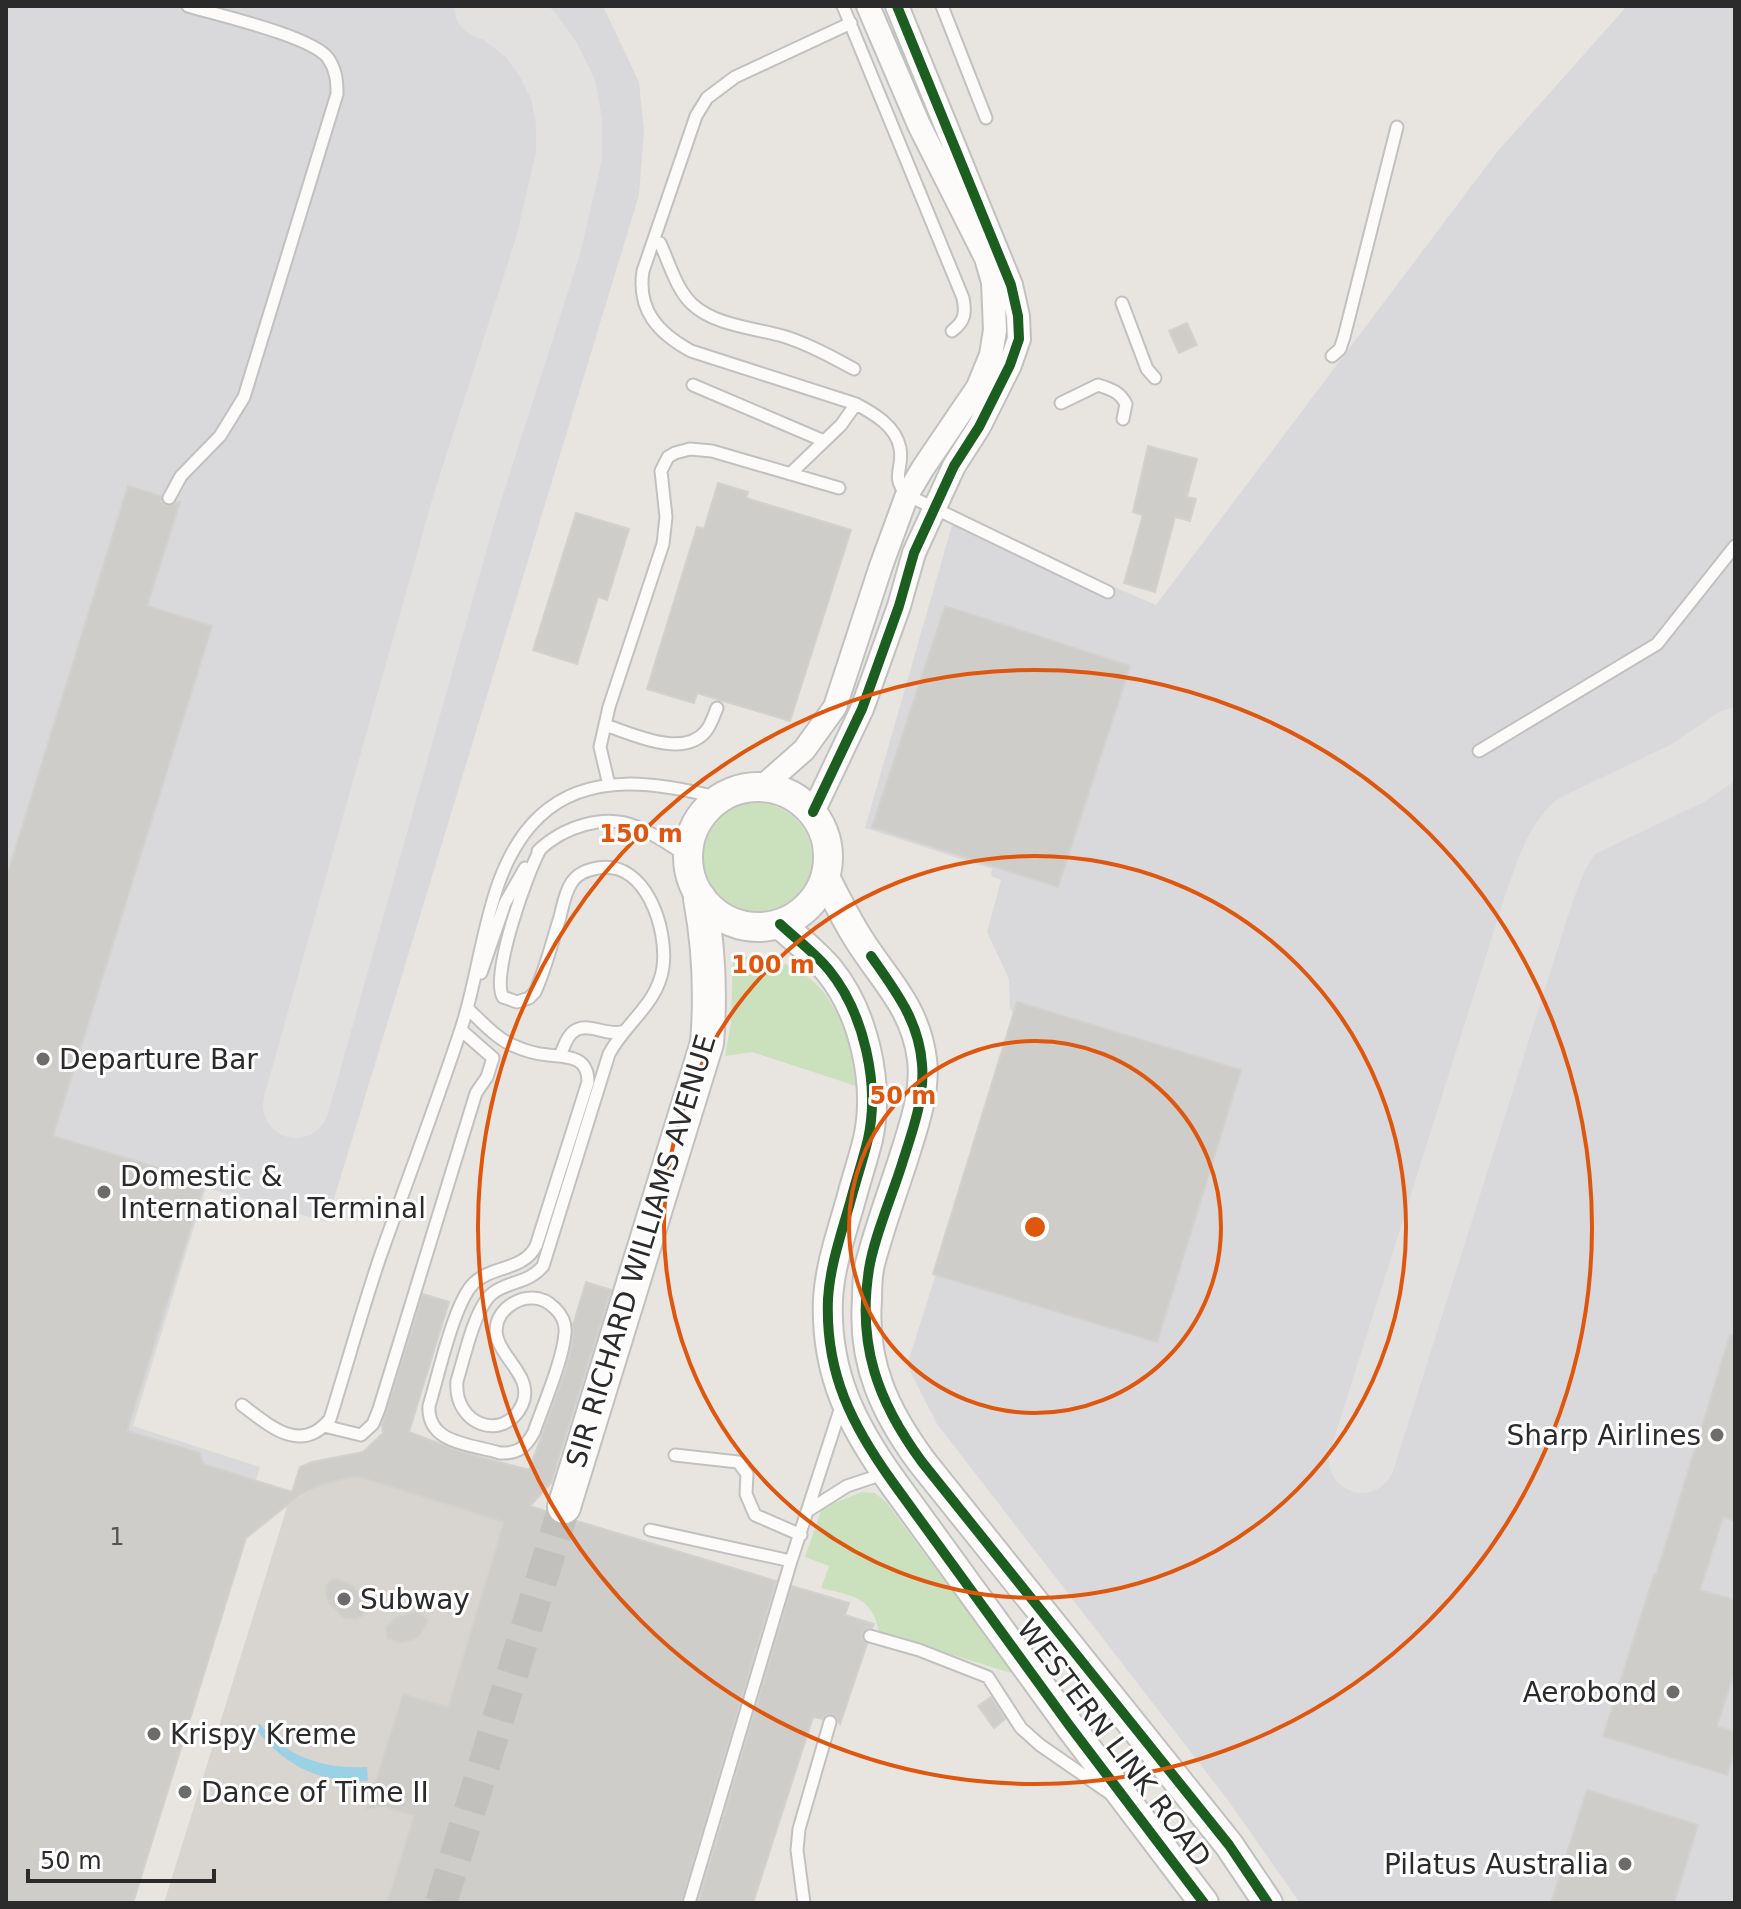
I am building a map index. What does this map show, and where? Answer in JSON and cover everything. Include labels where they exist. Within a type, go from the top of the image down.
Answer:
[{"type":"main road","name":"SIR RICHARD WILLIAMS AVENUE","points":[[564,1507],[707,1043],[709,960],[700,899]]},
{"type":"street","points":[[762,787],[804,750],[835,707],[907,495],[978,387],[986,370],[995,330],[993,282],[986,258],[897,79],[868,6]]},
{"type":"street","points":[[813,812],[862,709],[899,606],[914,553],[954,466],[979,427],[1010,365],[1019,339],[1011,285],[897,6]]},
{"type":"street","points":[[762,787],[790,794],[813,812],[823,828],[828,847],[826,879],[812,902],[798,915],[780,924],[758,928],[736,924],[716,914],[700,899],[690,878],[687,856],[691,833],[702,814],[719,798],[739,789],[762,787]]},
{"type":"street","name":"WESTERN LINK ROAD","points":[[826,879],[858,937],[908,1009],[916,1030],[922,1063],[923,1085],[913,1129],[869,1267],[867,1352],[879,1389],[900,1432],[922,1462],[1229,1845],[1268,1903]]},
{"type":"street","name":"WESTERN LINK ROAD","points":[[780,924],[818,959],[840,987],[856,1020],[870,1075],[868,1139],[833,1268],[828,1298],[834,1371],[844,1399],[865,1444],[1204,1903]]},
{"type":"lane","points":[[169,498],[181,476],[220,436],[244,397],[337,94],[337,76],[320,51],[292,38],[188,6]]},
{"type":"lane","points":[[843,6],[963,298],[965,316],[952,331]]},
{"type":"lane","points":[[942,6],[986,118]]},
{"type":"lane","points":[[851,23],[735,77],[707,98],[696,116],[643,271],[640,290],[650,316],[674,342],[691,351],[856,404],[884,422],[894,435],[900,448],[897,477],[900,488],[907,495],[1108,592]]},
{"type":"lane","points":[[1332,356],[1340,349],[1344,337],[1397,127]]},
{"type":"lane","points":[[660,243],[681,288],[691,304],[701,311],[806,344],[854,369]]},
{"type":"lane","points":[[1122,303],[1147,369],[1155,378]]},
{"type":"lane","points":[[693,385],[824,441]]},
{"type":"lane","points":[[1061,403],[1098,385],[1112,389],[1122,397],[1126,404],[1123,419]]},
{"type":"lane","points":[[790,474],[841,425],[856,404]]},
{"type":"lane","points":[[609,785],[600,747],[663,544],[666,517],[661,471],[668,457],[690,449],[712,451],[839,488]]},
{"type":"lane","points":[[1479,751],[1657,644],[1735,546]]},
{"type":"lane","points":[[605,725],[652,740],[678,744],[695,740],[707,730],[717,708]]},
{"type":"lane","points":[[474,988],[480,948],[501,877],[524,833],[553,805],[609,785],[657,785],[719,798]]},
{"type":"lane","points":[[242,1405],[272,1428],[284,1433],[310,1436],[330,1419],[379,1260],[474,988],[514,883],[541,848],[559,834],[578,826],[618,822],[635,826],[687,856]]},
{"type":"lane","points":[[468,1009],[513,1045],[534,1053],[572,1057],[582,1063],[588,1082],[540,1237],[522,1263],[484,1275],[466,1292],[429,1406],[428,1419],[441,1436],[500,1453],[521,1450],[534,1432],[565,1332],[556,1309],[539,1298],[516,1302],[502,1314],[496,1333],[499,1344],[526,1390],[520,1409],[503,1423],[479,1424],[466,1415],[456,1393],[457,1381],[480,1311],[494,1292],[533,1276],[543,1266],[605,1065],[616,1042],[657,991],[663,967],[663,942],[645,892],[627,873],[601,867],[582,872],[572,881],[538,985],[529,998],[508,1001],[500,991],[500,973],[526,878],[541,848]]},
{"type":"lane","points":[[560,1055],[569,1036],[577,1029],[586,1027],[614,1034],[625,1031]]},
{"type":"lane","points":[[324,1426],[361,1435],[373,1424],[379,1409],[476,1093],[487,1077],[493,1058],[461,1030]]},
{"type":"lane","points":[[689,1903],[791,1561],[844,1399]]},
{"type":"lane","points":[[675,1455],[738,1462],[747,1474],[746,1494],[755,1515],[801,1535]]},
{"type":"lane","points":[[809,1510],[847,1486],[886,1473]]},
{"type":"lane","points":[[650,1530],[791,1561]]},
{"type":"lane","points":[[870,1636],[933,1655],[988,1677],[1021,1728],[1040,1745],[1132,1808]]},
{"type":"lane","points":[[804,1903],[797,1850],[799,1829],[830,1722]]},
{"type":"shaded area","points":[[6,6],[603,6],[639,82],[644,131],[639,195],[327,1222],[206,1188],[133,1426],[260,1467],[124,1903],[6,1903]]},
{"type":"shaded area","points":[[1627,6],[1735,6],[1735,1903],[1300,1903],[1227,1799],[937,1424],[907,1365],[1017,1020],[1010,1008],[1009,979],[987,932],[1001,880],[991,876],[992,869],[865,828],[954,518],[1156,605],[1497,152]]},
{"type":"shaded area","points":[[352,1477],[504,1522],[441,1729],[402,1695],[368,1808],[382,1806],[415,1810],[387,1903],[164,1903],[288,1504],[320,1485]]},
{"type":"green space","points":[[757,803],[778,808],[796,819],[807,837],[812,858],[807,879],[796,897],[778,908],[757,913],[736,908],[718,897],[707,879],[702,858],[707,837],[718,819],[736,808]]},
{"type":"green space","points":[[733,955],[780,962],[809,978],[821,990],[840,1019],[846,1035],[856,1086],[752,1052],[725,1056],[731,1023]]},
{"type":"green space","points":[[862,1492],[875,1493],[886,1502],[1014,1674],[879,1632],[866,1604],[851,1596],[821,1588],[829,1566],[805,1557],[822,1508]]},
{"type":"water","points":[[260,1724],[282,1745],[308,1759],[336,1766],[367,1767],[368,1781],[334,1779],[304,1770],[266,1741],[255,1728]]},
{"type":"building","points":[[1187,323],[1197,345],[1179,353],[1169,331]]},
{"type":"building","points":[[1148,446],[1197,459],[1187,497],[1196,499],[1190,521],[1175,517],[1155,592],[1124,583],[1143,515],[1133,512]]},
{"type":"building","points":[[718,483],[748,492],[746,498],[851,530],[790,721],[697,693],[694,703],[647,689],[697,527],[704,529]]},
{"type":"building","name":"Domestic & International Terminal","points":[[128,486],[161,496],[161,502],[166,506],[180,502],[147,606],[212,626],[53,1136],[205,1182],[127,1431],[200,1453],[203,1464],[292,1492],[300,1467],[363,1452],[383,1433],[382,1425],[423,1294],[449,1302],[409,1432],[462,1452],[529,1470],[565,1372],[573,1325],[586,1282],[611,1290],[551,1483],[530,1506],[546,1511],[558,1525],[567,1526],[577,1521],[776,1581],[681,1903],[387,1903],[414,1816],[382,1806],[367,1809],[403,1694],[448,1707],[504,1522],[352,1477],[320,1485],[300,1495],[246,1538],[133,1903],[6,1903],[6,879]]},
{"type":"building","points":[[576,513],[629,529],[607,600],[598,597],[577,664],[533,650]]},
{"type":"building","points":[[945,606],[1130,666],[1058,887],[872,827]]},
{"type":"building","points":[[1017,1002],[1241,1070],[1157,1342],[933,1274]]},
{"type":"building","name":"Aerobond","points":[[1730,1335],[1735,1336],[1735,1521],[1723,1517],[1700,1590],[1735,1600],[1735,1670],[1717,1726],[1735,1732],[1735,1749],[1727,1775],[1603,1736]]},
{"type":"building","name":"Subway","points":[[338,1579],[353,1586],[359,1594],[363,1615],[357,1619],[343,1618],[330,1604],[326,1586],[330,1580]]},
{"type":"building","points":[[792,1586],[849,1603],[845,1615],[874,1624],[862,1633],[862,1639],[867,1644],[840,1724],[833,1714],[827,1714],[822,1719],[813,1717],[753,1903],[698,1903]]},
{"type":"building","points":[[415,1611],[428,1621],[419,1636],[398,1643],[387,1638],[386,1627],[395,1618]]},
{"type":"building","points":[[991,1697],[1005,1719],[994,1728],[978,1706]]},
{"type":"building","name":"Pilatus Australia","points":[[1587,1790],[1698,1825],[1674,1903],[1551,1903]]},
{"type":"taxiway","points":[[296,1105],[465,505],[548,246],[569,156],[569,121],[563,89],[548,59],[530,34],[499,10],[487,6]]},
{"type":"taxiway","points":[[1362,1460],[1538,901],[1558,851],[1577,826],[1688,773],[1735,741]]},
{"type":"tunnel","points":[[441,1903],[564,1507]]},
{"type":"cycle path","points":[[813,812],[862,709],[899,606],[914,553],[954,466],[979,427],[1010,365],[1019,339],[1011,285],[897,6]]},
{"type":"cycle path","points":[[780,924],[824,964],[841,987],[860,1028],[870,1073],[872,1095],[868,1139],[829,1285],[831,1351],[844,1398],[866,1441],[894,1484],[1069,1725],[1204,1903]]},
{"type":"cycle path","points":[[871,956],[911,1020],[922,1064],[920,1102],[914,1127],[869,1269],[866,1322],[874,1371],[882,1394],[922,1462],[1229,1845],[1268,1903]]},
{"type":"place","name":"Departure Bar","points":[[43,1059]]},
{"type":"place","name":"Domestic & International Terminal","points":[[104,1192]]},
{"type":"place","name":"Sharp Airlines","points":[[1717,1435]]},
{"type":"place","name":"Subway","points":[[344,1599]]},
{"type":"place","name":"Aerobond","points":[[1673,1692]]},
{"type":"place","name":"Krispy Kreme","points":[[154,1734]]},
{"type":"place","name":"Dance of Time II","points":[[185,1792]]},
{"type":"place","name":"Pilatus Australia","points":[[1625,1864]]}]
